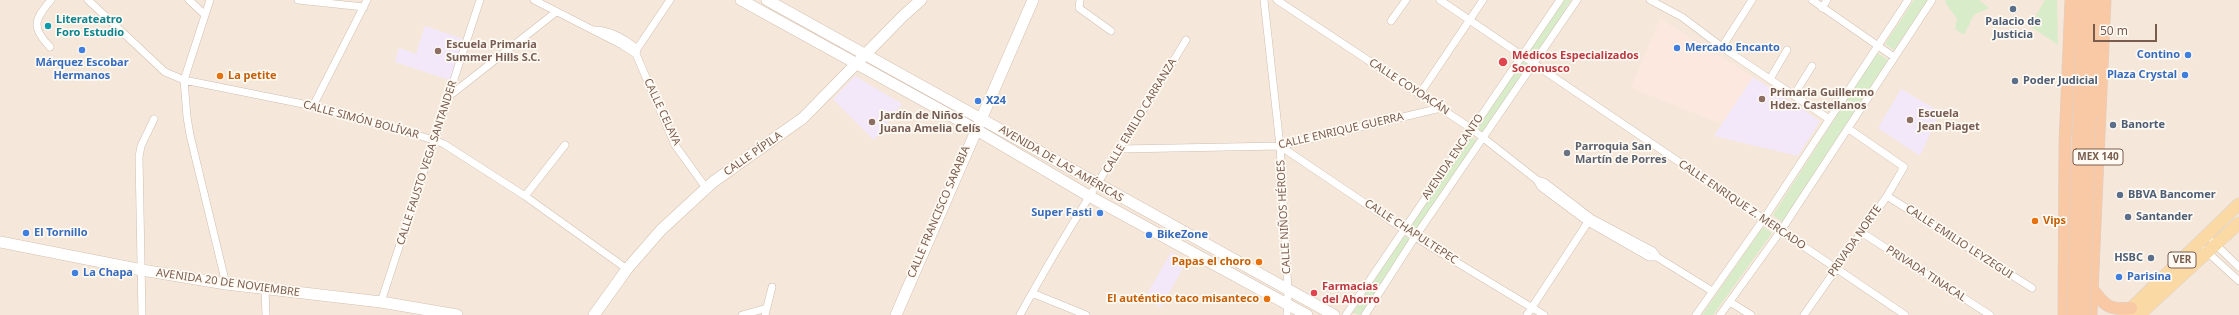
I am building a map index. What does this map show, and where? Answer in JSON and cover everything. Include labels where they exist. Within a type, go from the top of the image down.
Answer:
[{"type":"highway","name":"MEX 140","points":[[2064,315],[2065,143],[2071,0]]},
{"type":"highway","name":"MEX 140","points":[[2083,0],[2085,116],[2084,315]]},
{"type":"highway","name":"MEX 140","points":[[2073,315],[2085,116],[2094,0]]},
{"type":"highway","name":"MEX 140","points":[[2091,315],[2105,0]]},
{"type":"highway","points":[[2065,270],[2070,276],[2078,279],[2093,273]]},
{"type":"highway","points":[[2064,286],[2071,282],[2079,281],[2092,288],[2097,296],[2112,308],[2131,313]]},
{"type":"main road","name":"AVENIDA DE LAS AMÉRICAS","points":[[741,0],[975,129],[1287,309],[1306,315]]},
{"type":"main road","name":"AVENIDA DE LAS AMÉRICAS","points":[[767,0],[1288,291],[1334,315]]},
{"type":"main road","name":"CALLE PÍPILA","points":[[594,315],[627,269],[661,230],[706,188],[804,118],[856,63],[921,0]]},
{"type":"main road","name":"CALLE FRANCISCO SARABIA","points":[[896,315],[975,129],[1033,0]]},
{"type":"main road","name":"VER","points":[[2208,244],[2239,204]]},
{"type":"main road","name":"VER","points":[[2131,313],[2208,244],[2239,222]]},
{"type":"main road","name":"AVENIDA 20 DE NOVIEMBRE","points":[[0,242],[142,270],[226,284],[265,290],[381,302],[457,315]]},
{"type":"street","points":[[50,47],[39,36],[37,24],[40,14],[51,0]]},
{"type":"street","name":"CALLE SIMÓN BOLÍVAR","points":[[88,0],[165,72],[184,80],[313,106],[444,144],[525,196],[627,269]]},
{"type":"street","points":[[189,0],[204,14]]},
{"type":"street","points":[[210,0],[204,14],[184,80],[189,129],[226,284]]},
{"type":"street","points":[[302,0],[364,7]]},
{"type":"street","points":[[313,106],[367,0]]},
{"type":"street","name":"CALLE FAUSTO VEGA SANTANDER","points":[[381,302],[480,0]]},
{"type":"street","points":[[534,0],[637,52],[670,0]]},
{"type":"street","points":[[1080,0],[1079,8],[1111,31]]},
{"type":"street","name":"CALLE NIÑOS HÉROES","points":[[1264,0],[1280,146],[1288,291],[1287,309]]},
{"type":"street","name":"CALLE COYOACÁN","points":[[1277,0],[1472,129],[1537,180],[1544,182],[1590,218],[1653,251],[1656,257]]},
{"type":"street","points":[[1391,21],[1406,0]]},
{"type":"street","name":"CALLE ENRIQUE Z. MERCADO","points":[[1440,0],[1523,54],[1535,64],[1780,232],[1905,315]]},
{"type":"street","points":[[1419,94],[1483,0]]},
{"type":"street","name":"AVENIDA ENCANTO","points":[[1346,315],[1560,0]]},
{"type":"street","name":"AVENIDA ENCANTO","points":[[1365,315],[1415,237],[1484,139],[1577,0]]},
{"type":"street","points":[[1650,0],[1682,17],[1722,47],[1829,119]]},
{"type":"street","points":[[1722,47],[1752,0]]},
{"type":"street","points":[[1812,0],[1894,57]]},
{"type":"street","points":[[1822,8],[1827,0]]},
{"type":"street","points":[[1696,315],[1763,220],[1908,0]]},
{"type":"street","points":[[1720,315],[1780,232],[1849,129],[1932,0]]},
{"type":"street","points":[[448,97],[556,12]]},
{"type":"street","name":"CALLE EMILIO CARRANZA","points":[[1020,315],[1089,196],[1098,185],[1121,149],[1186,40]]},
{"type":"street","points":[[1770,79],[1787,50]]},
{"type":"street","name":"CALLE CELAYA","points":[[637,52],[675,145],[706,188]]},
{"type":"street","points":[[1794,95],[1812,66]]},
{"type":"street","name":"CALLE ENRIQUE GUERRA","points":[[1121,149],[1280,146],[1441,108]]},
{"type":"street","points":[[142,315],[139,157],[141,146],[154,119]]},
{"type":"street","name":"PRIVADA NORTE","points":[[1804,315],[1887,196],[1904,166],[1849,129]]},
{"type":"street","points":[[525,196],[565,145]]},
{"type":"street","name":"CALLE CHAPULTEPEC","points":[[1280,146],[1415,237],[1544,315]]},
{"type":"street","name":"CALLE COYOACÁN","points":[[1537,180],[1541,187],[1588,222],[1649,257],[1656,257],[1712,291]]},
{"type":"street","name":"CALLE EMILIO LEYZEGUI","points":[[1887,196],[2032,288]]},
{"type":"street","points":[[1527,315],[1588,222]]},
{"type":"street","name":"PRIVADA TINACAL","points":[[1861,232],[1990,315]]},
{"type":"street","points":[[2208,244],[2239,267]]},
{"type":"street","points":[[2208,244],[2239,281]]},
{"type":"street","points":[[742,315],[766,312],[772,286]]},
{"type":"street","points":[[265,290],[266,315]]},
{"type":"street","points":[[1032,293],[1086,315]]},
{"type":"street","points":[[1730,302],[1751,315]]},
{"type":"shaded area","points":[[0,0],[2239,0],[2239,315],[0,315]]},
{"type":"shaded area","name":"Mercado Encanto","points":[[1660,19],[1753,77],[1722,124],[1631,88]]},
{"type":"shaded area","name":"Escuela Primaria Summer Hills S.C.","points":[[425,26],[463,39],[450,80],[395,62],[399,48],[416,54]]},
{"type":"shaded area","name":"Jardín de Niños Juana Amelia Celís","points":[[855,76],[902,104],[874,140],[833,99]]},
{"type":"shaded area","name":"Primaria Guillermo Hdez. Castellanos","points":[[1753,77],[1820,121],[1798,156],[1714,136]]},
{"type":"shaded area","name":"Escuela Jean Piaget","points":[[1901,89],[1940,112],[1920,156],[1878,128]]},
{"type":"shaded area","points":[[1171,252],[1187,261],[1161,307],[1145,298]]},
{"type":"green space","points":[[1560,0],[1571,0],[1537,56],[1530,51]]},
{"type":"green space","points":[[1914,0],[1928,0],[1894,50],[1885,44]]},
{"type":"green space","points":[[1946,0],[1979,0],[1989,8],[1974,15],[1964,35],[1955,29],[1957,19],[1945,2]]},
{"type":"green space","points":[[2045,0],[2057,0],[2058,45],[2030,26]]},
{"type":"green space","points":[[1877,53],[1888,60],[1782,222],[1773,215]]},
{"type":"green space","points":[[1525,58],[1532,63],[1484,133],[1477,128]]},
{"type":"green space","points":[[1471,137],[1477,141],[1418,231],[1411,226]]},
{"type":"green space","points":[[1763,227],[1772,233],[1713,315],[1702,315]]},
{"type":"green space","points":[[1404,235],[1411,240],[1361,315],[1353,313]]},
{"type":"place","name":"Palacio de Justicia","points":[[2013,9]]},
{"type":"place","name":"Literateatro Foro Estudio","points":[[48,26]]},
{"type":"place","name":"Mercado Encanto","points":[[1677,48]]},
{"type":"place","name":"Márquez Escobar Hermanos","points":[[82,50]]},
{"type":"place","name":"Escuela Primaria Summer Hills S.C.","points":[[438,51]]},
{"type":"place","name":"Contino","points":[[2188,55]]},
{"type":"place","name":"Médicos Especializados Soconusco","points":[[1503,62]]},
{"type":"place","name":"Plaza Crystal","points":[[2185,75]]},
{"type":"place","name":"La petite","points":[[220,76]]},
{"type":"place","name":"Poder Judicial","points":[[2015,81]]},
{"type":"place","name":"Primaria Guillermo Hdez. Castellanos","points":[[1762,99]]},
{"type":"place","name":"X24","points":[[978,101]]},
{"type":"place","name":"Escuela Jean Piaget","points":[[1910,120]]},
{"type":"place","name":"Jardín de Niños Juana Amelia Celís","points":[[872,122]]},
{"type":"place","name":"Banorte","points":[[2113,125]]},
{"type":"place","name":"Parroquia San Martín de Porres","points":[[1567,153]]},
{"type":"place","name":"BBVA Bancomer","points":[[2120,195]]},
{"type":"place","name":"Super Fasti","points":[[1100,213]]},
{"type":"place","name":"Santander","points":[[2128,217]]},
{"type":"place","name":"Vips","points":[[2035,221]]},
{"type":"place","name":"El Tornillo","points":[[26,233]]},
{"type":"place","name":"BikeZone","points":[[1149,235]]},
{"type":"place","name":"HSBC","points":[[2151,258]]},
{"type":"place","name":"Papas el choro","points":[[1259,262]]},
{"type":"place","name":"La Chapa","points":[[75,273]]},
{"type":"place","name":"Parisina","points":[[2119,277]]},
{"type":"place","name":"Farmacias del Ahorro","points":[[1314,293]]},
{"type":"place","name":"El auténtico taco misanteco","points":[[1267,299]]}]
